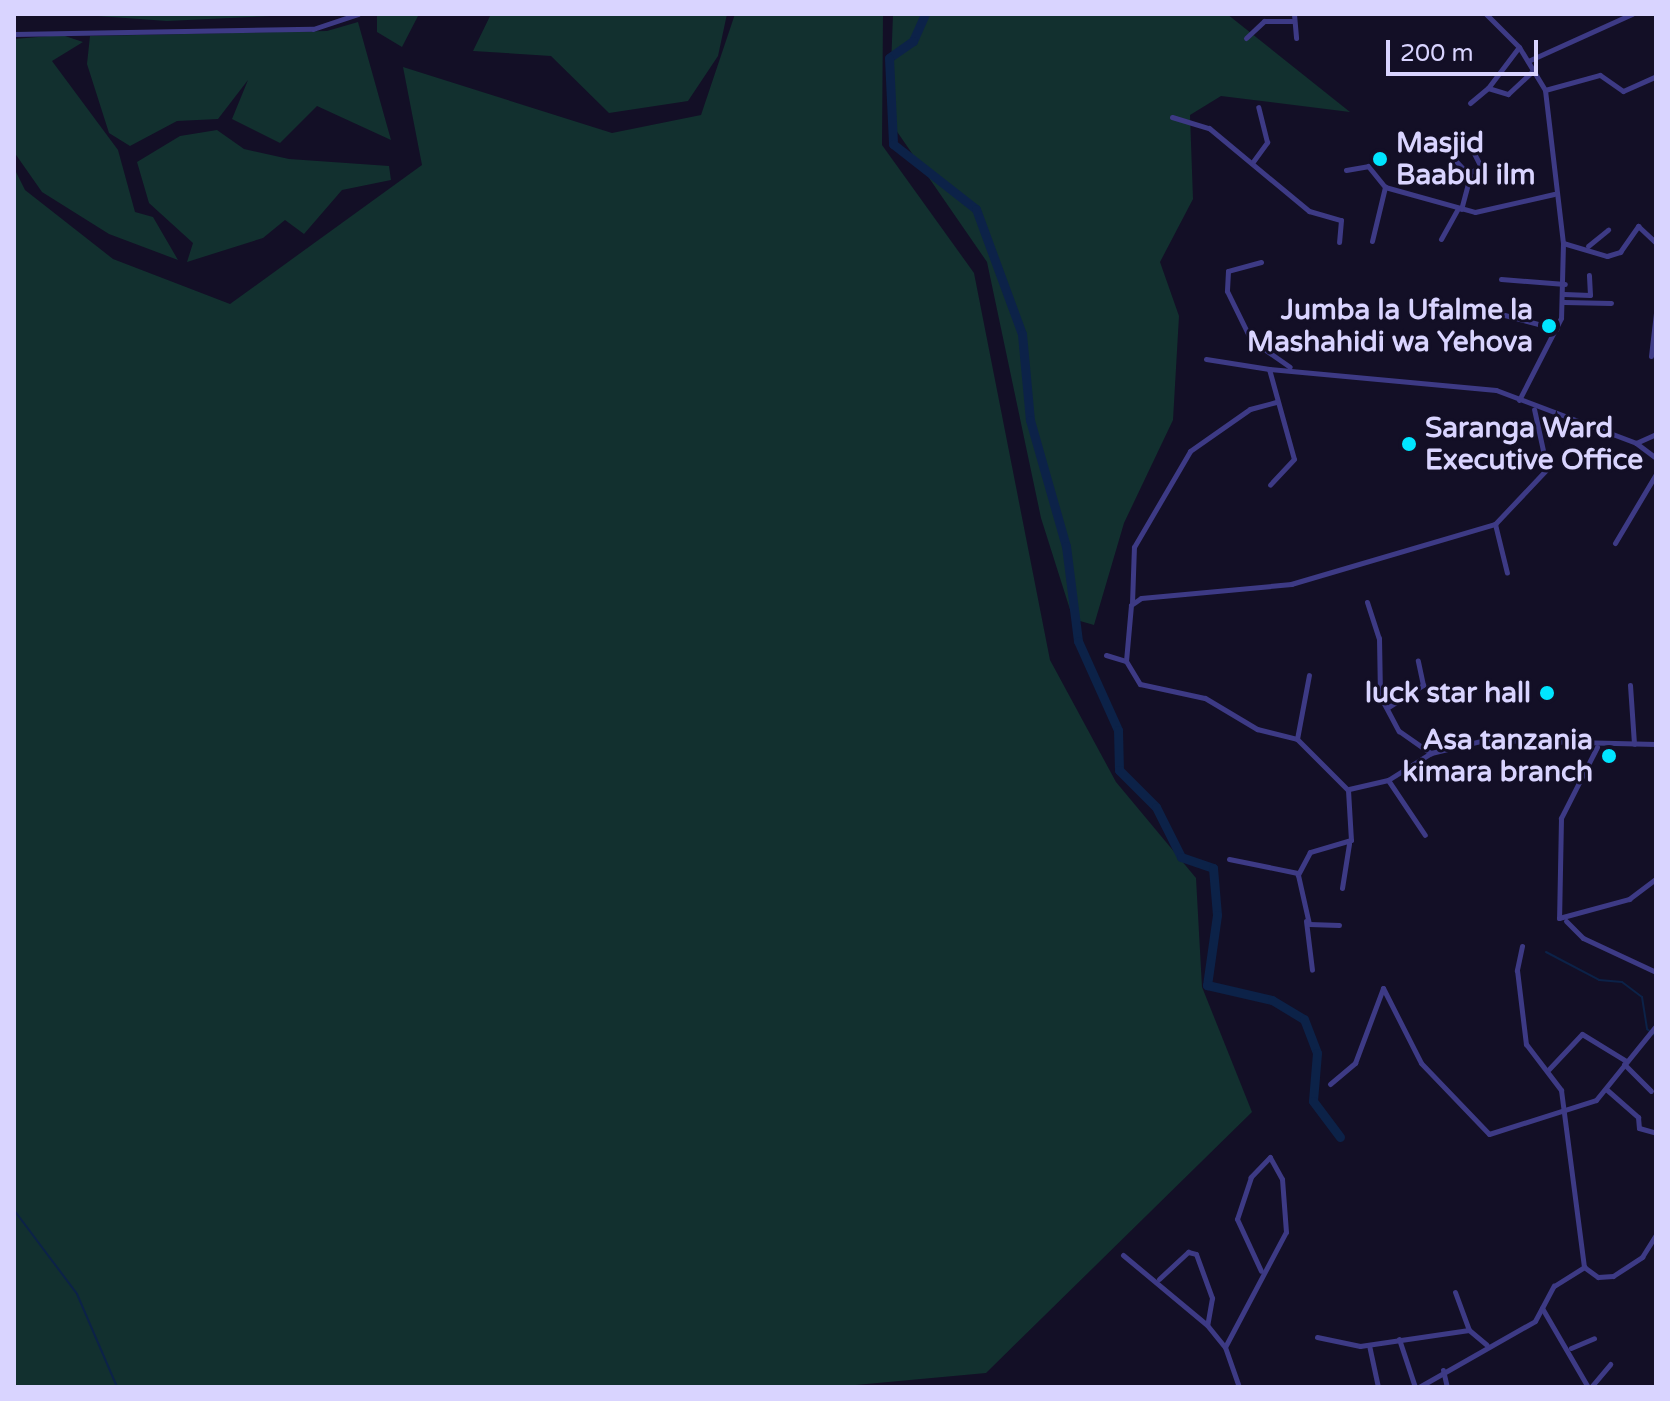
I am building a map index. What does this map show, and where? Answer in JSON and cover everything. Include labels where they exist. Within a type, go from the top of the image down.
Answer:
[{"type":"street","points":[[14,34],[321,28],[358,14]]},
{"type":"street","points":[[1486,14],[1519,47],[1545,90],[1554,194],[1563,243],[1564,302],[1557,329],[1519,400]]},
{"type":"street","points":[[1528,61],[1632,14]]},
{"type":"street","points":[[1246,38],[1264,21],[1294,18],[1296,38]]},
{"type":"street","points":[[1470,103],[1488,88],[1519,47]]},
{"type":"street","points":[[1488,88],[1505,95],[1534,70]]},
{"type":"street","points":[[1545,90],[1600,75],[1623,91],[1656,76]]},
{"type":"street","points":[[1252,163],[1267,142],[1258,107]]},
{"type":"street","points":[[1172,117],[1209,128],[1309,211],[1341,220],[1339,242]]},
{"type":"street","points":[[1441,239],[1460,208],[1469,173],[1481,167],[1472,149]]},
{"type":"street","points":[[1453,158],[1469,173]]},
{"type":"street","points":[[1346,170],[1371,167],[1385,187],[1460,208],[1554,194]]},
{"type":"street","points":[[1372,241],[1385,187]]},
{"type":"street","points":[[1563,243],[1588,246],[1603,257],[1620,252],[1638,226],[1656,243]]},
{"type":"street","points":[[1588,246],[1608,230]]},
{"type":"street","points":[[1261,262],[1228,271],[1227,291],[1251,340],[1290,367]]},
{"type":"street","points":[[1564,294],[1590,295],[1589,275]]},
{"type":"street","points":[[1501,279],[1565,284]]},
{"type":"street","points":[[1564,302],[1611,303]]},
{"type":"street","points":[[1486,310],[1557,329]]},
{"type":"street","points":[[1651,356],[1656,313]]},
{"type":"street","points":[[1206,359],[1269,369],[1290,367],[1472,386],[1636,443],[1656,458]]},
{"type":"street","points":[[1269,369],[1294,461],[1270,485]]},
{"type":"street","points":[[1276,402],[1250,409],[1190,451],[1134,547],[1126,661],[1140,684],[1205,698],[1257,729],[1297,739],[1348,790],[1349,843],[1342,888]]},
{"type":"street","points":[[1132,603],[1171,590],[1262,590],[1309,581],[1495,524],[1547,469],[1534,409]]},
{"type":"street","points":[[1636,443],[1656,434]]},
{"type":"street","points":[[1615,543],[1656,474]]},
{"type":"street","points":[[1495,524],[1507,573]]},
{"type":"street","points":[[1367,602],[1379,638],[1376,683],[1399,731],[1431,753]]},
{"type":"street","points":[[1106,655],[1126,661]]},
{"type":"street","points":[[1387,708],[1423,685],[1418,661]]},
{"type":"street","points":[[1297,739],[1309,675]]},
{"type":"street","points":[[1630,685],[1634,744]]},
{"type":"street","points":[[1348,790],[1388,780],[1431,753],[1489,740],[1597,747],[1656,744]]},
{"type":"street","points":[[1597,747],[1560,825],[1557,903],[1566,921],[1583,938],[1656,972]]},
{"type":"street","points":[[1388,780],[1425,835]]},
{"type":"street","points":[[1312,970],[1298,873],[1310,852],[1349,843]]},
{"type":"street","points":[[1229,859],[1298,873]]},
{"type":"street","points":[[1566,921],[1629,899],[1656,879]]},
{"type":"street","points":[[1306,916],[1315,927],[1339,925]]},
{"type":"street","points":[[1522,946],[1517,970],[1526,1044],[1549,1069],[1565,1106],[1584,1267],[1598,1277],[1613,1276],[1642,1257],[1656,1235]]},
{"type":"street","points":[[1330,1084],[1355,1063],[1383,988],[1421,1063],[1485,1133],[1565,1106],[1596,1100],[1656,1026]]},
{"type":"street","points":[[1549,1069],[1582,1034],[1625,1062],[1651,1091]]},
{"type":"street","points":[[1606,1089],[1638,1117],[1639,1128],[1656,1133]]},
{"type":"street","points":[[1225,1347],[1238,1311],[1259,1295],[1261,1271],[1286,1232],[1282,1179],[1270,1157],[1251,1177],[1237,1219],[1261,1271]]},
{"type":"street","points":[[1159,1279],[1188,1252],[1196,1254],[1212,1298],[1207,1325]]},
{"type":"street","points":[[1123,1255],[1159,1279],[1207,1325],[1225,1347],[1239,1387]]},
{"type":"street","points":[[1399,1339],[1417,1387],[1487,1345],[1535,1321],[1554,1286],[1584,1267]]},
{"type":"street","points":[[1455,1292],[1469,1330],[1487,1345]]},
{"type":"street","points":[[1542,1308],[1571,1348],[1590,1387],[1610,1364]]},
{"type":"street","points":[[1317,1337],[1369,1345],[1469,1330]]},
{"type":"street","points":[[1571,1348],[1594,1338]]},
{"type":"street","points":[[1369,1345],[1378,1387]]},
{"type":"street","points":[[1443,1370],[1447,1387]]},
{"type":"green space","points":[[70,14],[292,14],[292,15],[167,21]]},
{"type":"green space","points":[[377,14],[419,14],[402,47],[377,32]]},
{"type":"green space","points":[[491,14],[727,14],[718,56],[688,101],[609,113],[551,56],[473,51]]},
{"type":"green space","points":[[735,14],[883,14],[882,145],[974,273],[1050,660],[1116,782],[1196,878],[1202,987],[1252,1112],[986,1373],[834,1387],[14,1387],[14,168],[25,190],[113,259],[230,304],[422,165],[403,67],[612,133],[701,115]]},
{"type":"green space","points":[[893,14],[1227,14],[1350,112],[1221,96],[1190,115],[1193,199],[1160,262],[1179,316],[1173,420],[1124,523],[1094,625],[1073,619],[1041,518],[987,262],[889,120]]},
{"type":"green space","points":[[358,22],[391,140],[317,106],[280,143],[232,119],[248,80],[218,119],[177,121],[130,146],[109,133],[87,64],[90,36],[327,31]]},
{"type":"green space","points":[[62,35],[83,42],[52,61],[118,150],[135,212],[153,217],[178,260],[109,234],[42,192],[14,152],[14,39]]},
{"type":"green space","points":[[217,130],[244,149],[289,159],[389,166],[391,180],[342,190],[304,234],[285,220],[263,238],[187,262],[193,243],[149,203],[137,162],[180,136]]},
{"type":"waterway","points":[[925,14],[913,41],[889,58],[893,144],[976,209],[1022,334],[1030,420],[1066,546],[1078,641],[1118,730],[1119,770],[1156,807],[1181,857],[1213,868],[1217,915],[1207,985],[1272,1000],[1304,1019],[1317,1053],[1313,1101],[1340,1137]]},
{"type":"waterway","points":[[1546,952],[1599,980],[1622,982],[1642,997],[1647,1029],[1656,1036]]},
{"type":"waterway","points":[[14,1210],[77,1294],[117,1387]]},
{"type":"place","name":"Masjid Baabul ilm","points":[[1380,159]]},
{"type":"place","name":"Jumba la Ufalme la Mashahidi wa Yehova","points":[[1549,326]]},
{"type":"place","name":"Saranga Ward Executive Office","points":[[1409,444]]},
{"type":"place","name":"luck star hall","points":[[1547,693]]},
{"type":"place","name":"Asa tanzania kimara branch","points":[[1609,756]]}]
